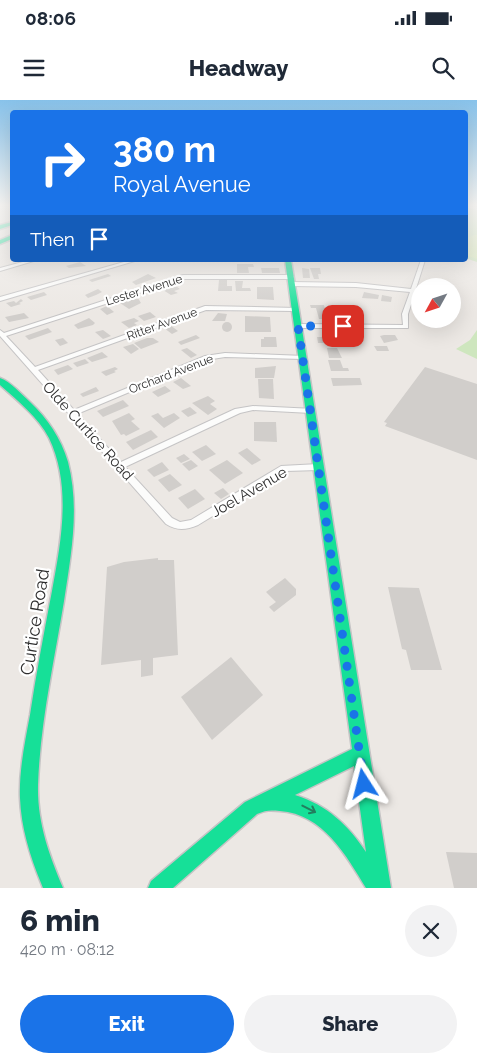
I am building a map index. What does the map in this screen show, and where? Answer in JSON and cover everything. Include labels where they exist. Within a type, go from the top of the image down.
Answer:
[{"type":"main road","points":[[288,262],[380,888]]},
{"type":"main road","name":"Curtice Road","points":[[0,381],[34,412],[51,434],[62,461],[68,486],[65,546],[30,777],[30,818],[33,834],[42,864],[53,888]]},
{"type":"main road","points":[[158,888],[230,824],[263,801],[360,754]]},
{"type":"main road","points":[[263,801],[276,799],[296,803],[325,818],[343,836],[380,888]]},
{"type":"street","points":[[0,270],[28,262]]},
{"type":"street","points":[[0,299],[129,262]]},
{"type":"street","points":[[417,278],[422,262]]},
{"type":"street","name":"Lester Avenue","points":[[1,334],[185,277],[291,280],[411,292]]},
{"type":"street","points":[[298,326],[406,327],[405,314],[411,295]]},
{"type":"street","name":"Ritter Avenue","points":[[33,370],[205,308],[296,309]]},
{"type":"street","name":"Olde Curtice Road","points":[[1,334],[169,521],[180,526]]},
{"type":"street","name":"Orchard Avenue","points":[[73,414],[205,358],[225,355],[303,357]]},
{"type":"street","points":[[120,466],[238,411],[253,408],[311,411]]},
{"type":"street","name":"Joel Avenue","points":[[180,526],[187,525],[206,516],[284,468],[319,467]]},
{"type":"green space","points":[[468,241],[477,241],[477,262],[468,259]]},
{"type":"green space","points":[[468,241],[477,241],[477,259],[468,256]]},
{"type":"green space","points":[[477,330],[477,359],[456,349],[470,340]]},
{"type":"building","points":[[80,262],[86,266],[69,268],[66,266]]},
{"type":"building","points":[[237,264],[253,264],[254,267],[248,267],[249,273],[237,273]]},
{"type":"building","points":[[261,268],[279,268],[280,273],[262,273]]},
{"type":"building","points":[[302,268],[309,269],[310,278],[303,278]]},
{"type":"building","points":[[310,268],[320,268],[321,274],[318,274],[319,279],[314,279]]},
{"type":"building","points":[[108,274],[111,276],[92,282],[89,280]]},
{"type":"building","points":[[148,274],[156,278],[136,285],[132,282]]},
{"type":"building","points":[[219,280],[227,280],[227,286],[232,286],[232,291],[218,291]]},
{"type":"building","points":[[235,281],[243,281],[242,288],[250,288],[251,291],[236,291]]},
{"type":"building","points":[[176,286],[180,289],[174,291],[178,293],[171,295],[163,290]]},
{"type":"building","points":[[257,287],[273,287],[274,300],[257,299]]},
{"type":"building","points":[[98,289],[102,292],[88,298],[85,295]]},
{"type":"building","points":[[44,292],[47,295],[31,300],[27,297]]},
{"type":"building","points":[[364,292],[379,295],[378,299],[362,298]]},
{"type":"building","points":[[382,295],[392,297],[391,302],[381,301]]},
{"type":"building","points":[[138,298],[141,303],[129,309],[120,303]]},
{"type":"building","points":[[21,299],[23,301],[19,303],[21,304],[11,307],[6,303],[14,301],[16,303]]},
{"type":"building","points":[[310,305],[324,305],[325,309],[329,309],[330,319],[319,319],[316,308],[311,308]]},
{"type":"building","points":[[107,306],[114,312],[107,315],[100,309]]},
{"type":"building","points":[[350,311],[354,311],[357,321],[349,320],[347,313],[350,313]]},
{"type":"building","points":[[150,312],[156,317],[144,321],[138,316]]},
{"type":"building","points":[[24,313],[29,318],[9,322],[5,317]]},
{"type":"building","points":[[218,313],[227,314],[225,321],[212,321]]},
{"type":"building","points":[[245,316],[270,317],[271,332],[245,332]]},
{"type":"building","points":[[89,318],[95,323],[93,325],[78,329],[74,325]]},
{"type":"building","points":[[134,318],[139,321],[134,323],[137,325],[129,328],[121,322]]},
{"type":"building","points":[[227,322],[232,327],[227,332],[222,327]]},
{"type":"building","points":[[170,325],[178,331],[172,334],[164,328]]},
{"type":"building","points":[[48,328],[52,332],[29,340],[25,336]]},
{"type":"building","points":[[103,330],[111,336],[103,339],[95,332]]},
{"type":"building","points":[[196,335],[200,338],[181,345],[178,342]]},
{"type":"building","points":[[395,335],[398,340],[384,343],[380,336]]},
{"type":"building","points":[[264,337],[276,337],[277,347],[261,347],[261,339],[264,339]]},
{"type":"building","points":[[317,337],[332,337],[332,341],[337,341],[337,343],[318,343]]},
{"type":"building","points":[[63,338],[68,343],[60,346],[55,340]]},
{"type":"building","points":[[147,338],[153,338],[159,342],[141,349],[134,343]]},
{"type":"building","points":[[133,344],[139,349],[131,354],[123,347]]},
{"type":"building","points":[[374,346],[387,346],[389,351],[377,351]]},
{"type":"building","points":[[187,348],[197,355],[191,358],[181,350]]},
{"type":"building","points":[[327,348],[337,348],[342,358],[329,358]]},
{"type":"building","points":[[102,352],[108,357],[92,362],[87,358]]},
{"type":"building","points":[[85,359],[89,363],[77,367],[73,363]]},
{"type":"building","points":[[328,360],[340,360],[343,368],[348,368],[349,371],[331,371]]},
{"type":"building","points":[[68,365],[73,369],[58,375],[54,370]]},
{"type":"building","points":[[276,366],[274,378],[255,378],[255,368]]},
{"type":"building","points":[[115,367],[118,369],[114,371],[116,372],[106,376],[101,372]]},
{"type":"building","points":[[425,367],[477,384],[477,460],[385,426],[387,423],[384,422]]},
{"type":"building","points":[[181,378],[191,386],[183,389],[173,382]]},
{"type":"building","points":[[331,378],[360,378],[362,385],[333,386]]},
{"type":"building","points":[[258,379],[273,379],[274,399],[259,398]]},
{"type":"building","points":[[165,386],[171,391],[158,397],[152,392]]},
{"type":"building","points":[[96,387],[99,391],[83,397],[80,394]]},
{"type":"building","points":[[208,396],[215,401],[210,404],[217,409],[208,415],[192,403]]},
{"type":"building","points":[[123,400],[129,406],[103,417],[97,411]]},
{"type":"building","points":[[190,407],[197,413],[188,417],[181,411]]},
{"type":"building","points":[[129,413],[135,419],[131,421],[140,429],[126,436],[124,434],[121,435],[112,421]]},
{"type":"building","points":[[158,413],[163,418],[174,413],[180,418],[164,428],[151,416]]},
{"type":"building","points":[[254,422],[276,422],[277,442],[254,441]]},
{"type":"building","points":[[151,430],[158,437],[133,450],[126,442]]},
{"type":"building","points":[[206,445],[216,454],[202,461],[192,452]]},
{"type":"building","points":[[247,448],[261,460],[252,465],[238,453]]},
{"type":"building","points":[[184,454],[190,459],[181,463],[176,458]]},
{"type":"building","points":[[191,460],[198,466],[189,471],[182,464]]},
{"type":"building","points":[[227,460],[243,473],[225,484],[209,470]]},
{"type":"building","points":[[162,462],[169,470],[154,477],[147,470]]},
{"type":"building","points":[[170,474],[182,485],[169,492],[158,480]]},
{"type":"building","points":[[223,488],[229,494],[221,499],[214,493]]},
{"type":"building","points":[[195,489],[205,499],[188,509],[178,498]]},
{"type":"building","points":[[158,558],[158,560],[174,560],[178,655],[153,658],[153,675],[141,677],[141,660],[101,665],[107,567],[124,562]]},
{"type":"building","points":[[285,578],[296,589],[296,595],[274,612],[269,607],[276,602],[266,592]]},
{"type":"building","points":[[388,587],[419,588],[442,670],[411,670],[406,650],[402,649]]},
{"type":"building","points":[[231,657],[263,695],[212,740],[181,697]]},
{"type":"building","points":[[446,852],[477,853],[477,888],[454,888]]},
{"type":"traffic: fast","points":[[288,262],[381,888]]},
{"type":"traffic: fast","points":[[0,381],[30,407],[49,430],[62,461],[67,483],[68,507],[65,555],[36,725],[29,786],[29,800],[35,838],[53,888]]},
{"type":"traffic: fast","points":[[158,888],[251,808],[360,754]]},
{"type":"traffic: fast","points":[[268,801],[288,802],[306,808],[321,816],[346,841],[378,888]]},
{"type":"route","points":[[343,326],[298,326],[364,784]]}]
